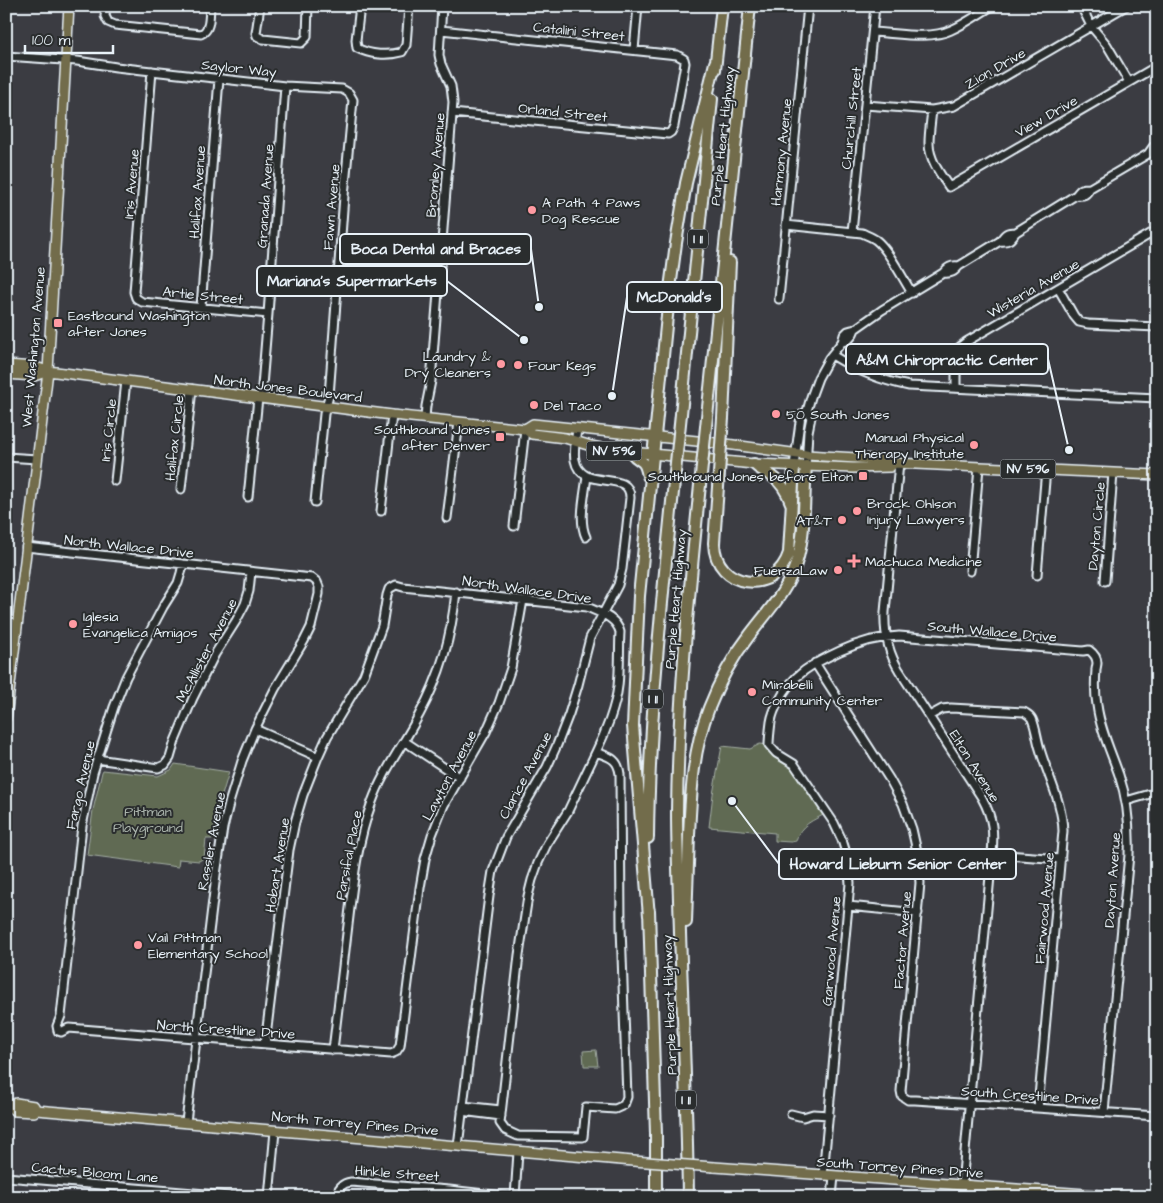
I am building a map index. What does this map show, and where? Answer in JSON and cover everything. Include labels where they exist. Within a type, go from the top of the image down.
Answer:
[{"type":"highway","name":"Purple Heart Highway","points":[[656,1197],[656,1134],[649,916],[648,808],[650,737],[657,645],[722,6]]},
{"type":"highway","name":"Purple Heart Highway","points":[[688,1197],[677,823],[679,728],[684,643],[750,6]]},
{"type":"highway","points":[[649,916],[632,719],[639,596],[671,280],[680,216],[686,183],[715,63]]},
{"type":"highway","points":[[737,132],[730,241],[723,418],[714,550],[717,560],[723,568],[740,580],[753,582],[774,575],[782,567],[789,553],[794,466]]},
{"type":"highway","points":[[630,452],[644,463],[650,482]]},
{"type":"highway","points":[[682,1003],[692,778],[697,748],[709,708],[725,673],[742,645],[782,594],[794,570],[802,539],[806,461]]},
{"type":"highway","points":[[754,464],[780,483],[787,494],[792,509]]},
{"type":"main road","name":"West Washington Avenue","points":[[6,718],[48,371],[69,6]]},
{"type":"main road","name":"North Jones Boulevard","points":[[6,365],[35,367],[48,371],[392,415],[525,429],[532,434],[576,441],[596,448],[754,464]]},
{"type":"main road","name":"North Jones Boulevard","points":[[6,374],[34,376],[48,371]]},
{"type":"main road","name":"North Jones Boulevard","points":[[525,429],[533,424],[691,440],[795,454]]},
{"type":"main road","name":"NV 596","points":[[795,454],[806,461],[857,468],[890,467],[896,463],[1157,475]]},
{"type":"main road","name":"NV 596","points":[[754,464],[794,466],[806,461]]},
{"type":"main road","name":"North Torrey Pines Drive","points":[[8,1106],[15,1111],[34,1112],[36,1110],[186,1122],[671,1164]]},
{"type":"main road","name":"South Torrey Pines Drive","points":[[671,1164],[1127,1197]]},
{"type":"street","points":[[106,6],[105,16],[108,22],[201,34],[208,29],[210,6]]},
{"type":"street","points":[[260,6],[257,36],[263,40],[298,44],[304,42],[307,37],[308,6]]},
{"type":"street","points":[[360,6],[356,40],[358,48],[364,52],[393,55],[402,52],[406,45],[408,6]]},
{"type":"street","name":"Bromley Avenue","points":[[425,418],[432,381],[453,97],[451,86],[439,55],[442,6]]},
{"type":"street","points":[[634,50],[638,6]]},
{"type":"street","name":"Harmony Avenue","points":[[779,300],[808,6]]},
{"type":"street","name":"Churchill Street","points":[[852,232],[875,6]]},
{"type":"street","points":[[873,32],[928,36],[940,34],[950,31],[992,6]]},
{"type":"street","points":[[1081,6],[1091,26],[1107,45],[1129,82]]},
{"type":"street","name":"Zion Drive","points":[[865,105],[932,110],[954,106],[1126,6]]},
{"type":"street","name":"Catalini Street","points":[[440,30],[677,54],[686,63],[674,126],[671,132]]},
{"type":"street","name":"Saylor Way","points":[[6,56],[65,60],[285,86],[342,89],[349,93]]},
{"type":"street","name":"View Drive","points":[[932,110],[929,144],[932,158],[948,187],[1157,66]]},
{"type":"street","name":"Iris Avenue","points":[[136,298],[134,292],[152,71]]},
{"type":"street","name":"Halifax Avenue","points":[[201,307],[219,79]]},
{"type":"street","name":"Granada Avenue","points":[[248,497],[268,314],[285,86]]},
{"type":"street","name":"Fawn Avenue","points":[[315,502],[328,396],[353,100],[349,93]]},
{"type":"street","name":"Orland Street","points":[[452,113],[664,135],[671,132]]},
{"type":"street","points":[[1148,154],[1152,147],[1157,145]]},
{"type":"street","points":[[794,466],[800,415],[807,411],[818,378],[832,355],[842,342],[848,341],[852,337],[855,329],[872,316],[943,274],[951,274],[959,266],[1000,241],[1006,242],[1016,232],[1076,196],[1087,194],[1090,188],[1148,154],[1157,153]]},
{"type":"street","points":[[786,225],[862,233],[877,240],[912,293]]},
{"type":"street","name":"Wisteria Avenue","points":[[956,388],[956,350],[966,342],[1157,230]]},
{"type":"street","points":[[1058,288],[1079,322],[1157,327]]},
{"type":"street","name":"Artie Street","points":[[136,298],[142,302],[268,314]]},
{"type":"street","points":[[832,355],[859,371],[890,382],[909,386],[1157,398]]},
{"type":"street","name":"Iris Circle","points":[[115,481],[126,381]]},
{"type":"street","name":"Halifax Circle","points":[[181,489],[192,390]]},
{"type":"street","points":[[806,461],[810,417],[807,411]]},
{"type":"street","points":[[381,511],[392,415]]},
{"type":"street","points":[[447,518],[458,422]]},
{"type":"street","points":[[514,526],[525,429]]},
{"type":"street","points":[[577,429],[576,464],[587,476],[582,522],[586,537]]},
{"type":"street","points":[[6,457],[37,459]]},
{"type":"street","name":"Elton Avenue","points":[[896,463],[885,612],[886,636],[894,661],[987,807],[992,826],[992,854],[962,1185]]},
{"type":"street","points":[[970,571],[978,467]]},
{"type":"street","points":[[1037,575],[1046,470]]},
{"type":"street","name":"Dayton Circle","points":[[1104,581],[1113,473]]},
{"type":"street","name":"Clarice Avenue","points":[[458,1146],[493,871],[506,837],[557,745],[578,685],[590,638],[618,585],[621,575],[630,494],[628,487],[622,483],[587,476]]},
{"type":"street","name":"North Wallace Drive","points":[[26,548],[312,578],[317,582]]},
{"type":"street","name":"Fargo Avenue","points":[[57,1028],[60,1016],[82,826],[93,773],[114,707],[126,677],[178,582],[183,564]]},
{"type":"street","name":"McAllister Avenue","points":[[97,759],[158,768],[165,765],[170,758],[193,698],[215,654],[236,621],[244,604],[249,591],[252,572]]},
{"type":"street","name":"Rassler Avenue","points":[[186,1122],[215,885],[222,835],[230,800],[242,761],[255,729],[275,689],[311,627],[319,594],[317,582]]},
{"type":"street","name":"North Wallace Drive","points":[[389,589],[396,585],[587,607],[614,621],[618,625],[620,632],[619,682],[611,716],[568,811],[538,862],[528,896],[519,956],[501,1113]]},
{"type":"street","name":"Hobart Avenue","points":[[265,1044],[289,850],[295,822],[303,795],[327,737],[364,675],[382,626],[389,589]]},
{"type":"street","name":"Parsifal Place","points":[[333,1050],[354,871],[362,834],[372,801],[385,774],[419,716],[433,687],[443,660],[453,621],[456,592]]},
{"type":"street","name":"Lawton Avenue","points":[[396,1052],[400,1046],[425,859],[432,835],[444,806],[486,732],[499,703],[511,668],[523,600]]},
{"type":"street","name":"South Wallace Drive","points":[[776,753],[769,745],[771,721],[781,696],[790,683],[805,669],[815,663],[856,644],[886,636],[1089,650],[1094,655]]},
{"type":"street","name":"Dayton Avenue","points":[[1094,655],[1097,662],[1096,684],[1100,724],[1126,800],[1130,836],[1104,1112]]},
{"type":"street","name":"Factor Avenue","points":[[815,663],[890,780],[903,804],[912,829],[918,856],[920,883],[902,1096]]},
{"type":"street","name":"Fairwood Avenue","points":[[929,716],[942,709],[959,708],[1024,712],[1029,715],[1032,719],[1040,751],[1059,804],[1063,830],[1061,859],[1038,1108]]},
{"type":"street","points":[[255,729],[318,757]]},
{"type":"street","points":[[404,741],[460,778]]},
{"type":"street","points":[[463,1109],[501,1113],[500,1123],[505,1130],[518,1136],[583,1137],[586,1107],[615,1109],[624,1105],[627,1097],[621,926],[620,774],[619,767],[614,760],[596,752]]},
{"type":"street","name":"Garwood Avenue","points":[[776,753],[794,764],[834,823],[842,840],[849,870],[850,883],[823,1175]]},
{"type":"street","points":[[1126,800],[1157,792]]},
{"type":"street","points":[[992,854],[1061,859]]},
{"type":"street","points":[[848,906],[918,912]]},
{"type":"street","name":"North Crestline Drive","points":[[57,1028],[60,1032],[69,1028],[333,1050],[391,1054],[396,1052]]},
{"type":"street","name":"South Crestline Drive","points":[[902,1096],[908,1100],[1157,1116]]},
{"type":"street","points":[[791,1114],[803,1117],[813,1114],[829,1115]]},
{"type":"street","points":[[269,1197],[275,1131]]},
{"type":"street","points":[[513,1197],[518,1152]]},
{"type":"street","points":[[832,1197],[834,1176]]},
{"type":"street","name":"Cactus Bloom Lane","points":[[6,1177],[197,1195],[241,1197]]},
{"type":"street","name":"Hinkle Street","points":[[336,1197],[341,1185],[351,1182],[449,1193],[513,1197]]},
{"type":"green space","points":[[760,744],[769,745],[786,759],[827,813],[804,827],[796,841],[775,841],[775,833],[709,827],[722,746],[750,749]]},
{"type":"green space","name":"Pittman Playground","points":[[175,764],[229,772],[212,839],[206,839],[204,858],[199,861],[179,859],[178,867],[87,855],[93,810],[103,770],[158,776],[171,770]]},
{"type":"green space","points":[[596,1050],[598,1066],[584,1066],[583,1051]]},
{"type":"place","name":"A Path 4 Paws Dog Rescue","points":[[532,210]]},
{"type":"place","name":"Boca Dental and Braces","points":[[539,307]]},
{"type":"place","name":"Eastbound Washington after Jones","points":[[58,323]]},
{"type":"place","name":"Mariana's Supermarkets","points":[[524,340]]},
{"type":"place","name":"Laundry & Dry Cleaners","points":[[501,364]]},
{"type":"place","name":"Four Kegs","points":[[518,365]]},
{"type":"place","name":"McDonald's","points":[[612,396]]},
{"type":"place","name":"Del Taco","points":[[534,405]]},
{"type":"place","name":"50 South Jones","points":[[776,414]]},
{"type":"place","name":"Southbound Jones after Denver","points":[[500,437]]},
{"type":"place","name":"Manual Physical Therapy Institute","points":[[974,445]]},
{"type":"place","name":"A&M Chiropractic Center","points":[[1069,450]]},
{"type":"place","name":"Southbound Jones before Elton","points":[[863,476]]},
{"type":"place","name":"Brock Ohlson Injury Lawyers","points":[[857,511]]},
{"type":"place","name":"AT&T","points":[[842,520]]},
{"type":"place","name":"Machuca Medicine","points":[[854,561]]},
{"type":"place","name":"FuerzaLaw","points":[[838,570]]},
{"type":"place","name":"Iglesia Evangelica Amigos","points":[[73,624]]},
{"type":"place","name":"Mirabelli Community Center","points":[[752,692]]},
{"type":"place","name":"Howard Lieburn Senior Center","points":[[732,801]]},
{"type":"place","name":"Vail Pittman Elementary School","points":[[138,945]]}]
